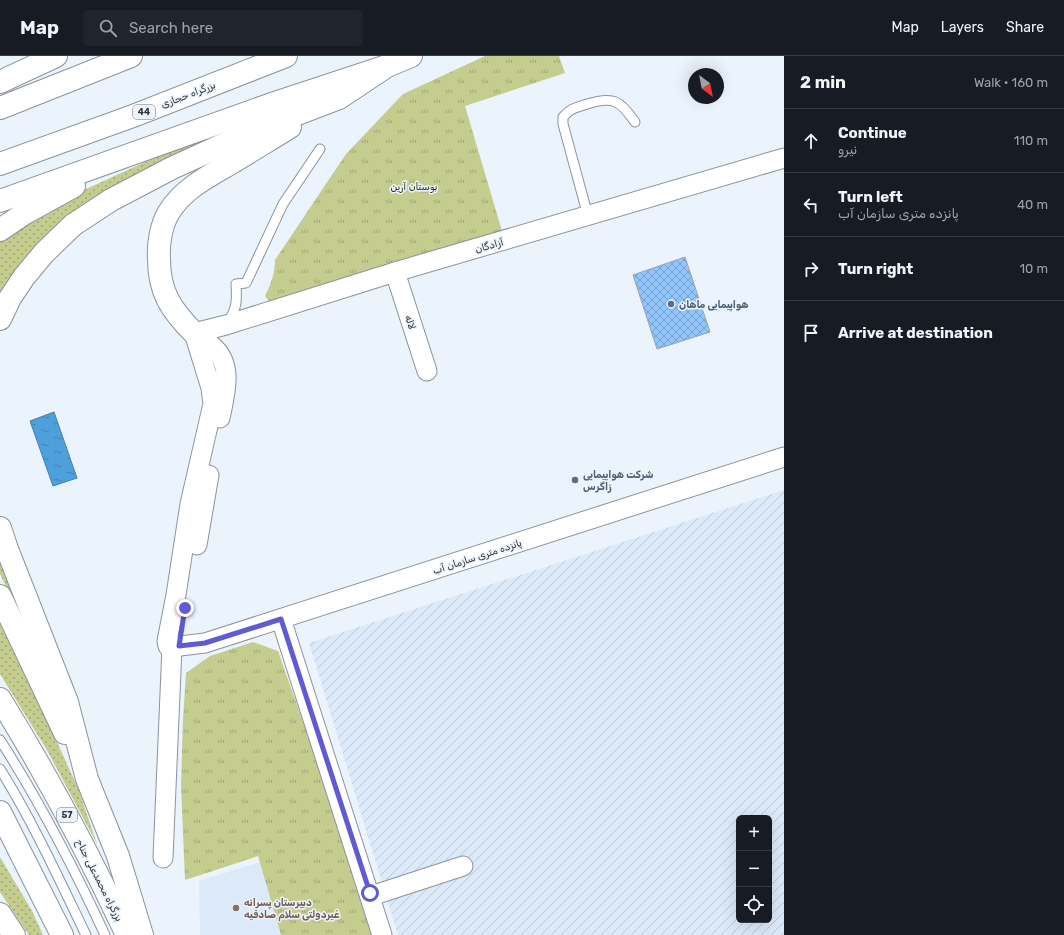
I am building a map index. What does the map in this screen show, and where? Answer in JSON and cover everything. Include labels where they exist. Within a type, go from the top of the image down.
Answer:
[{"type":"highway","points":[[0,82],[56,56]]},
{"type":"highway","points":[[0,108],[131,56]]},
{"type":"highway","name":"بزرگراه حجازی","points":[[0,164],[133,116],[286,56]]},
{"type":"highway","points":[[0,201],[269,105],[387,66],[411,56]]},
{"type":"highway","points":[[194,333],[181,320],[163,292],[159,272],[158,250],[162,229],[168,213],[182,196],[197,183],[339,98],[387,66]]},
{"type":"highway","points":[[0,319],[10,298],[24,277],[44,253],[72,225],[105,204],[172,168],[253,131],[339,98]]},
{"type":"highway","points":[[0,230],[24,213],[141,151]]},
{"type":"highway","points":[[0,528],[67,702],[87,779]]},
{"type":"highway","points":[[0,596],[87,779],[118,856],[142,935]]},
{"type":"highway","name":"بزرگراه محمدعلی جناح","points":[[0,699],[53,788],[127,935]]},
{"type":"highway","points":[[0,812],[62,935]]},
{"type":"highway","points":[[0,914],[14,935]]},
{"type":"street","name":"آزادگان","points":[[194,333],[226,325],[395,272],[784,158]]},
{"type":"street","name":"لاله","points":[[395,272],[427,371]]},
{"type":"street","points":[[163,858],[173,646],[167,641],[176,595],[190,504],[213,404],[211,388],[194,333]]},
{"type":"street","name":"پانزده متری سازمان آب","points":[[173,646],[205,643],[784,457]]},
{"type":"street","points":[[281,619],[382,935]]},
{"type":"street","points":[[370,896],[463,866]]},
{"type":"lane","points":[[588,216],[563,124],[563,117],[569,110],[602,100],[617,102],[626,110],[635,122]]},
{"type":"lane","points":[[226,325],[235,312],[237,300],[236,284],[246,283],[284,204],[320,149]]},
{"type":"lane","points":[[0,740],[20,771],[48,820],[105,935]]},
{"type":"lane","points":[[0,769],[22,806],[86,935]]},
{"type":"shaded area","points":[[784,490],[784,935],[398,935],[309,643]]},
{"type":"shaded area","name":"دبیرستان پسرانه غیردولتی سلام صادقیه","points":[[260,862],[281,935],[200,935],[199,881]]},
{"type":"green space","name":"بوستان آرین","points":[[485,56],[559,56],[565,73],[465,106],[502,231],[272,305],[265,296],[272,278],[275,260],[346,154],[403,94]]},
{"type":"green space","points":[[271,112],[144,171],[0,301],[0,241],[26,222],[73,195],[143,163]]},
{"type":"green space","points":[[0,556],[51,681],[0,574]]},
{"type":"green space","points":[[0,618],[78,788],[97,844],[47,750],[0,674]]},
{"type":"green space","points":[[253,642],[278,651],[316,759],[354,879],[374,935],[281,935],[258,856],[185,880],[181,786],[186,673],[210,656]]},
{"type":"green space","points":[[0,857],[32,911],[43,935],[29,935],[0,892]]},
{"type":"water","points":[[54,412],[77,478],[53,486],[30,421]]},
{"type":"building","name":"هواپیمایی ماهان","points":[[685,257],[710,332],[657,349],[633,275]]},
{"type":"place","name":"هواپیمایی ماهان","points":[[671,304]]},
{"type":"place","name":"شرکت هواپیمایی زاگرس","points":[[575,480]]},
{"type":"place","name":"دبیرستان پسرانه غیردولتی سلام صادقیه","points":[[236,908]]},
{"type":"route","points":[[185,608],[179,646],[205,643],[281,619],[370,893]]}]
